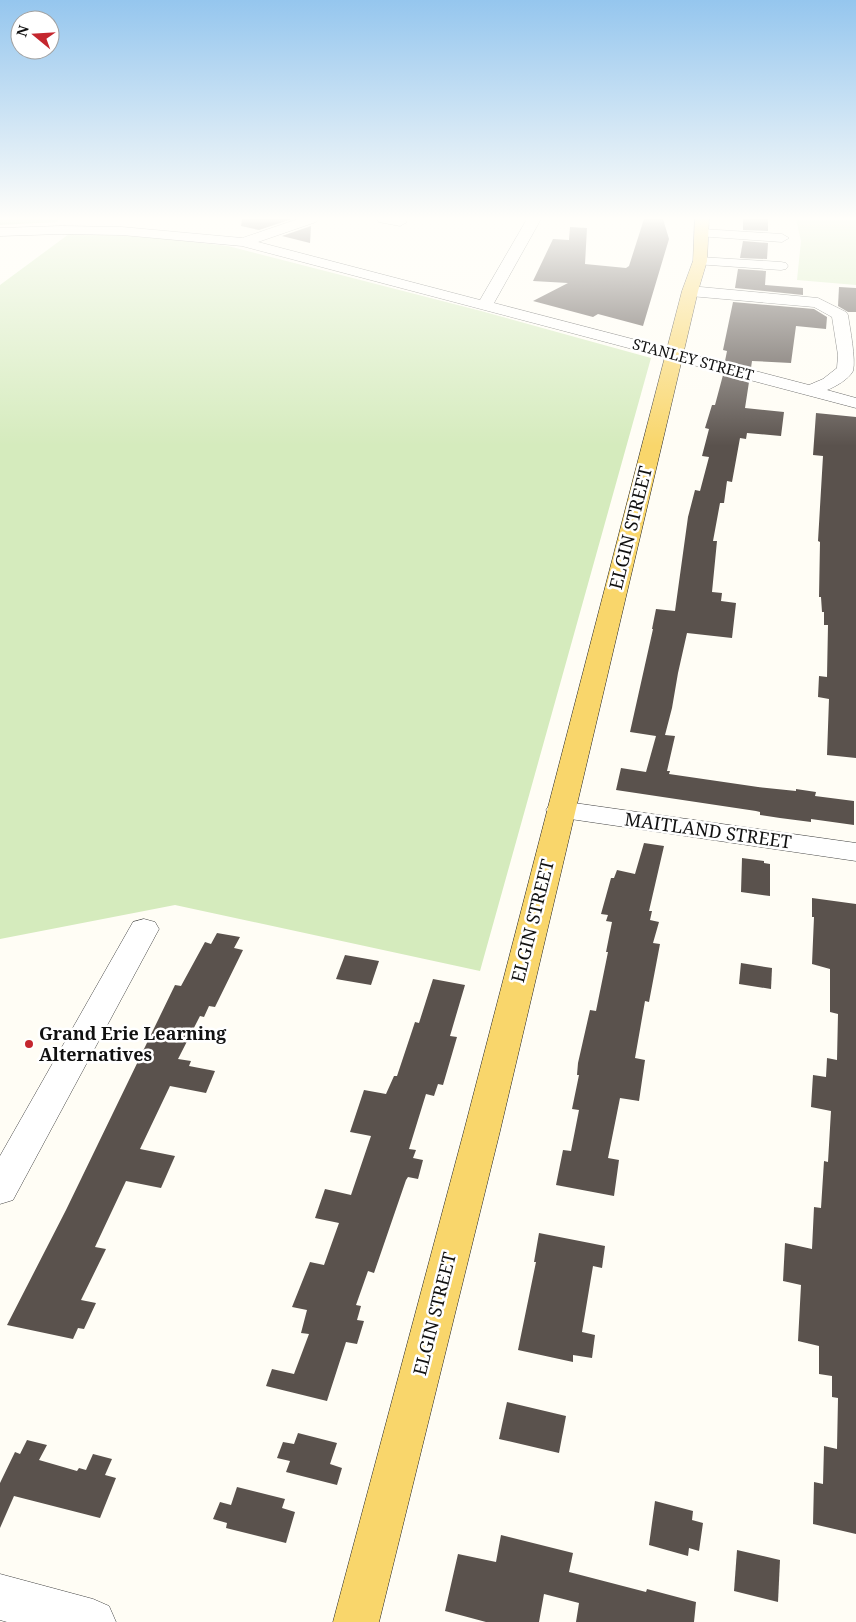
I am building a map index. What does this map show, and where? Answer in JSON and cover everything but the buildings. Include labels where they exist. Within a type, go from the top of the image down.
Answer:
[{"type":"main road","name":"ELGIN STREET","points":[[356,1622],[482,1132],[560,810],[689,295]]},
{"type":"street","name":"STANLEY STREET","points":[[445,295],[813,390],[856,403]]},
{"type":"street","points":[[485,305],[491,295]]},
{"type":"street","points":[[705,295],[740,303],[818,303],[840,314],[851,356],[844,370],[829,383],[813,390]]},
{"type":"street","points":[[818,295],[818,303]]},
{"type":"street","points":[[766,368],[829,383]]},
{"type":"street","name":"MAITLAND STREET","points":[[560,810],[856,852]]},
{"type":"street","points":[[0,1190],[144,929]]},
{"type":"street","points":[[0,1597],[93,1622]]},
{"type":"green space","points":[[0,295],[418,295],[651,358],[480,971],[175,905],[0,939]]},
{"type":"place","name":"Grand Erie Learning Alternatives","points":[[29,1044]]}]
